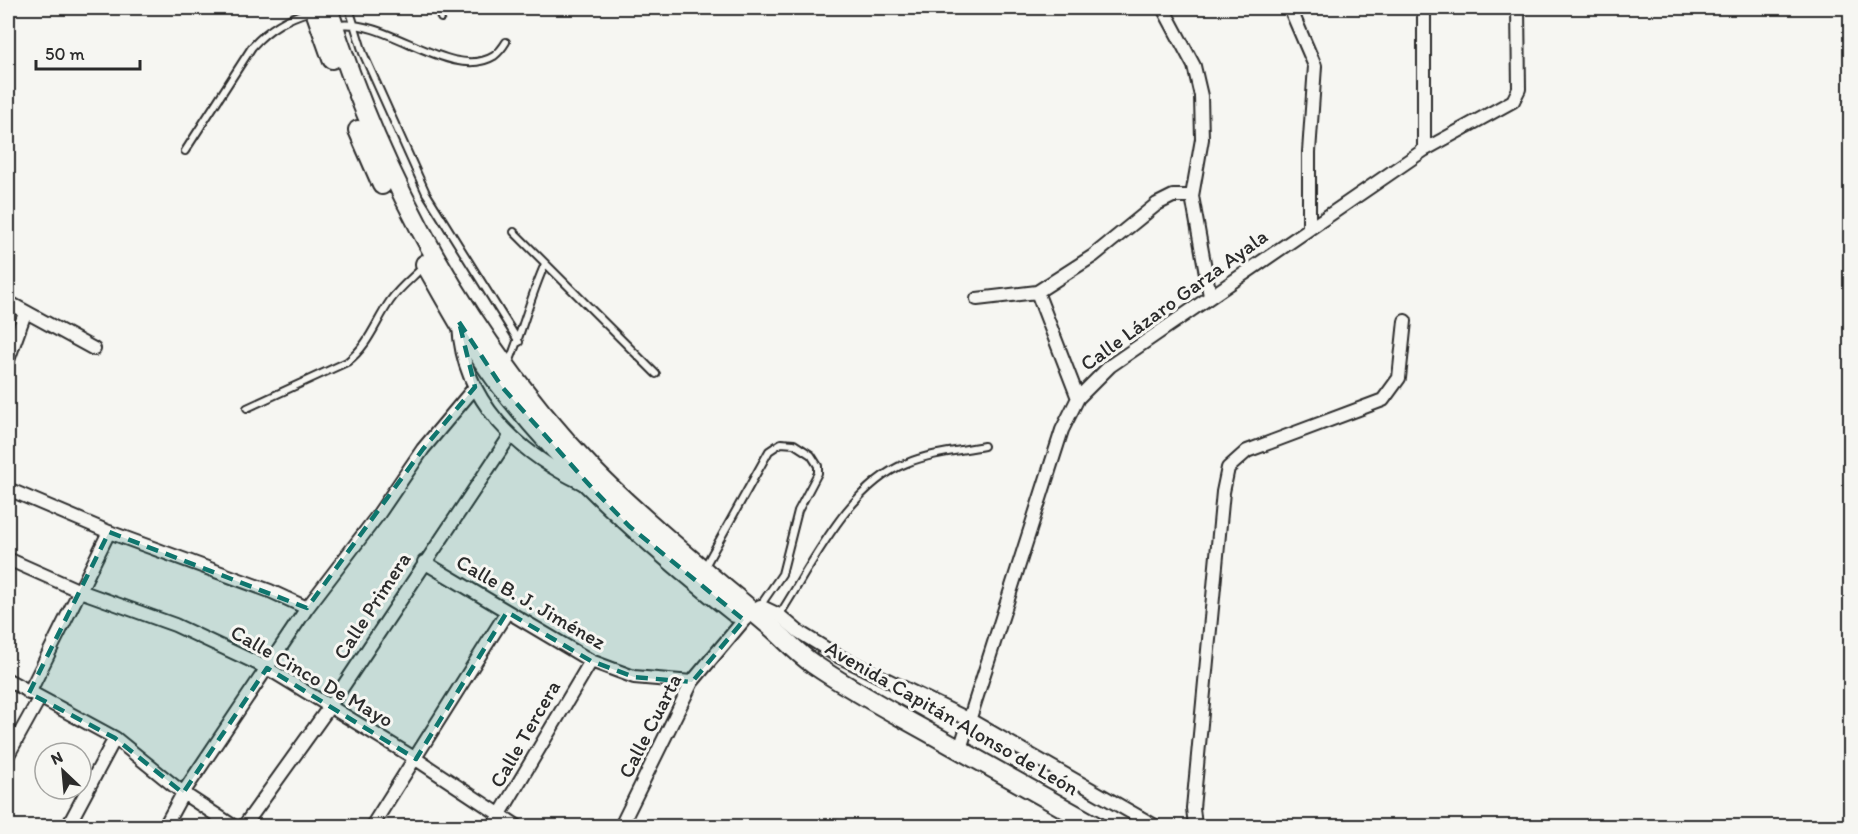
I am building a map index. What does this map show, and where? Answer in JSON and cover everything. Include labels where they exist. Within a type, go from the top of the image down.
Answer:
[{"type":"main road","name":"Avenida Capitán Alonso de León","points":[[319,8],[334,26],[381,153],[459,322],[592,488],[629,526],[772,626],[788,645],[836,680],[1096,826]]},
{"type":"main road","name":"Avenida Capitán Alonso de León","points":[[319,8],[370,160],[430,261],[502,373],[545,416],[597,474],[699,575]]},
{"type":"street","points":[[1163,8],[1191,59],[1201,96],[1203,139],[1192,196],[1210,296]]},
{"type":"street","points":[[1290,8],[1316,66],[1309,152],[1310,227]]},
{"type":"street","points":[[1424,8],[1424,150]]},
{"type":"street","name":"Calle Lázaro Garza Ayala","points":[[960,750],[1062,430],[1078,398],[1110,366],[1310,227],[1424,150],[1509,105],[1519,89],[1518,8]]},
{"type":"street","points":[[977,299],[1037,292],[1094,255],[1157,204],[1173,196],[1192,196]]},
{"type":"street","points":[[1037,292],[1078,398]]},
{"type":"street","points":[[8,302],[94,349]]},
{"type":"street","points":[[8,360],[25,313]]},
{"type":"street","points":[[1195,826],[1194,797],[1223,492],[1228,468],[1247,451],[1383,400],[1399,378],[1405,321]]},
{"type":"street","points":[[459,322],[461,350],[475,387],[510,436],[542,463],[592,488]]},
{"type":"street","points":[[165,826],[183,793],[307,608],[378,515],[423,449],[475,387]]},
{"type":"street","name":"Calle Primera","points":[[244,826],[330,706],[510,436]]},
{"type":"street","points":[[8,489],[109,532],[270,591],[307,608]]},
{"type":"street","points":[[8,755],[80,591],[109,532]]},
{"type":"street","name":"Calle Cinco De Mayo","points":[[8,559],[80,591],[176,625],[267,668],[416,759],[517,826]]},
{"type":"street","name":"Calle B. J. Jiménez","points":[[424,562],[591,661],[634,676],[692,682]]},
{"type":"street","points":[[372,826],[507,612]]},
{"type":"street","name":"Calle Cuarta","points":[[621,826],[692,682],[752,613]]},
{"type":"street","points":[[772,626],[799,632],[838,656],[970,720],[1155,826]]},
{"type":"street","name":"Calle Tercera","points":[[493,826],[591,661]]},
{"type":"street","points":[[8,680],[115,738],[183,793],[233,826]]},
{"type":"street","points":[[68,826],[115,738]]},
{"type":"lane","points":[[185,151],[252,47],[263,34],[291,17],[319,8]]},
{"type":"lane","points":[[349,8],[363,53],[426,193],[519,342]]},
{"type":"lane","points":[[437,8],[441,18]]},
{"type":"lane","points":[[334,26],[354,23],[371,27],[443,58],[474,63],[495,56],[506,42]]},
{"type":"lane","points":[[514,232],[656,374]]},
{"type":"lane","points":[[247,408],[347,362],[357,354],[366,344],[390,300],[430,261]]},
{"type":"lane","points":[[502,373],[519,342],[531,295],[545,264]]},
{"type":"lane","points":[[699,575],[769,451],[781,443],[794,444],[811,454],[818,466],[818,473],[798,511],[782,574],[752,613]]},
{"type":"lane","points":[[772,626],[840,520],[880,478],[906,463],[926,456],[984,446]]},
{"type":"highlighted area","points":[[459,322],[502,387],[592,488],[629,526],[744,620],[692,682],[634,677],[591,661],[507,612],[416,759],[267,668],[183,793],[115,738],[29,693],[109,532],[307,608],[423,449],[475,387]]}]
